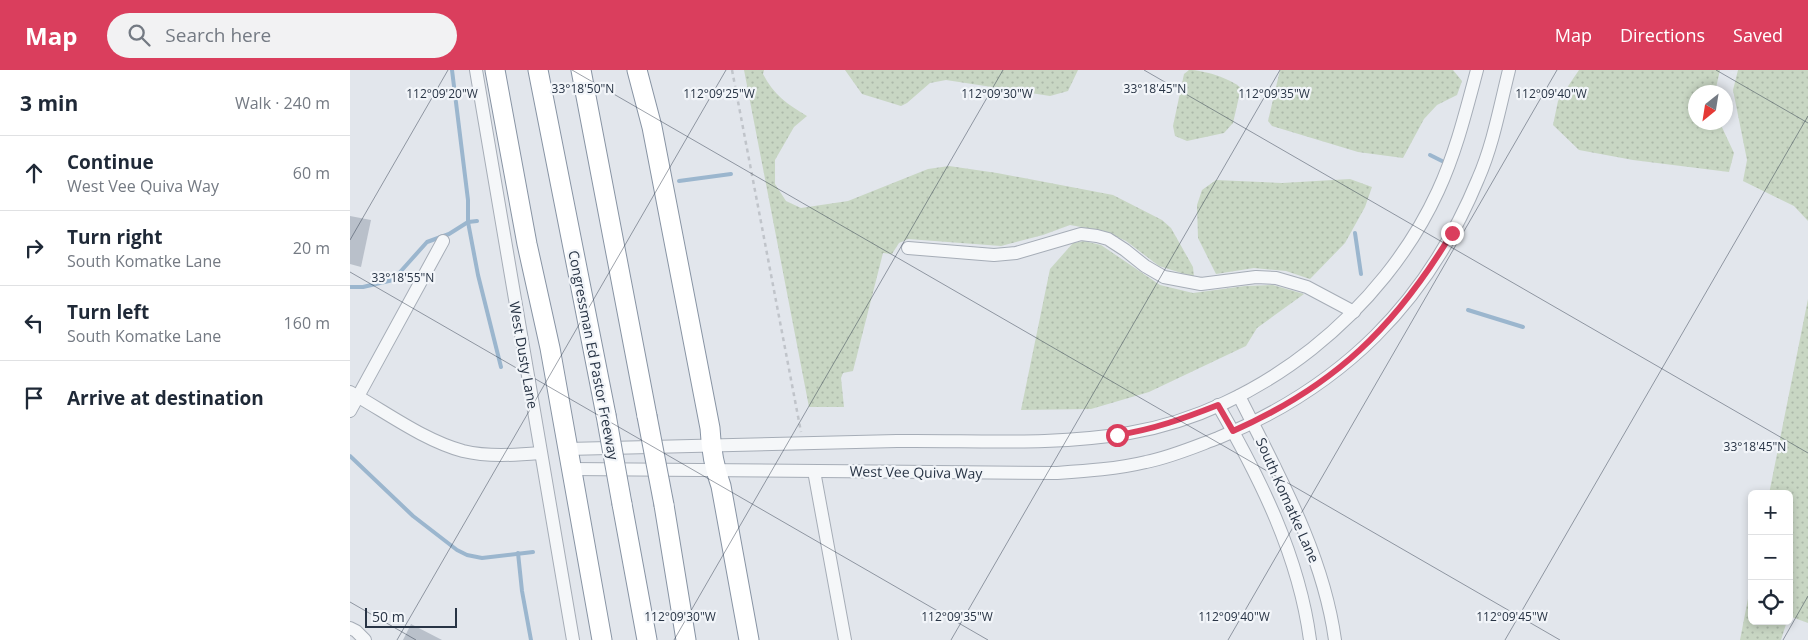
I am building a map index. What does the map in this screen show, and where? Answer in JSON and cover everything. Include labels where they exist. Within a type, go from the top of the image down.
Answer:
[{"type":"highway","points":[[495,70],[527,244],[550,348],[570,469],[602,640]]},
{"type":"highway","name":"Congressman Ed Pastor Freeway","points":[[538,70],[606,414],[647,640]]},
{"type":"highway","points":[[581,70],[664,506],[686,640]]},
{"type":"highway","points":[[637,70],[652,128],[678,257],[710,428],[715,469],[721,486],[750,640]]},
{"type":"street","name":"West Dusty Lane","points":[[476,70],[573,640]]},
{"type":"street","points":[[1218,405],[1240,396],[1295,362],[1341,325],[1392,267],[1423,219],[1437,192],[1458,137],[1476,70]]},
{"type":"street","name":"South Komatke Lane","points":[[1335,640],[1326,593],[1312,550],[1280,477],[1253,423],[1284,407],[1314,388],[1362,350],[1401,308],[1419,284],[1452,233],[1480,177],[1509,70]]},
{"type":"street","points":[[908,248],[994,255],[1016,253],[1081,234],[1097,236],[1108,239],[1145,266],[1164,277],[1201,284],[1256,277],[1276,278],[1307,287],[1354,312]]},
{"type":"street","points":[[350,410],[354,394],[443,240]]},
{"type":"street","points":[[354,394],[426,435],[458,449],[495,455],[540,453]]},
{"type":"street","points":[[1240,396],[1253,423]]},
{"type":"street","name":"West Vee Quiva Way","points":[[567,449],[1098,438],[1156,426],[1218,405]]},
{"type":"street","name":"South Komatke Lane","points":[[1218,405],[1233,431],[1289,550],[1304,603],[1310,640]]},
{"type":"street","name":"West Vee Quiva Way","points":[[570,469],[1056,473],[1100,470],[1168,457],[1253,423]]},
{"type":"street","points":[[814,471],[845,640]]},
{"type":"street","points":[[353,629],[365,640]]},
{"type":"path","points":[[732,70],[803,443]]},
{"type":"green space","points":[[744,70],[764,70],[763,74],[776,93],[807,116],[794,127],[775,160],[775,184],[786,201],[801,208],[848,201],[928,169],[949,166],[997,173],[1113,195],[1162,220],[1171,228],[1193,267],[1194,277],[1159,266],[1126,241],[1104,231],[1070,225],[1043,235],[1001,246],[908,239],[899,243],[892,254],[883,253],[853,371],[843,373],[841,378],[844,407],[809,407]]},
{"type":"green space","points":[[845,70],[1078,70],[1068,91],[1050,96],[946,80],[930,83],[901,106],[862,94]]},
{"type":"green space","points":[[1189,70],[1216,75],[1241,88],[1233,123],[1224,133],[1187,141],[1175,136],[1173,126],[1184,74]]},
{"type":"green space","points":[[1280,70],[1453,70],[1462,81],[1457,95],[1437,105],[1424,119],[1403,158],[1358,152],[1272,126],[1268,121]]},
{"type":"green space","points":[[1579,70],[1720,70],[1717,85],[1688,85],[1688,130],[1723,130],[1734,153],[1729,172],[1633,160],[1579,150],[1553,125],[1558,101]]},
{"type":"green space","points":[[1738,70],[1808,70],[1808,221],[1794,206],[1743,181],[1747,160],[1733,90]]},
{"type":"green space","points":[[1350,179],[1372,187],[1365,207],[1345,243],[1310,279],[1286,271],[1254,268],[1216,274],[1198,238],[1197,205],[1202,190],[1216,180],[1282,183]]},
{"type":"green space","points":[[1084,241],[1101,245],[1160,285],[1193,293],[1245,286],[1273,285],[1304,294],[1257,328],[1246,346],[1149,392],[1091,409],[1021,410],[1050,269],[1073,243]]},
{"type":"green space","points":[[1808,299],[1808,623],[1793,617],[1793,490],[1770,490]]},
{"type":"green space","points":[[1748,599],[1748,625],[1786,625],[1781,640],[1740,640]]},
{"type":"building","points":[[350,216],[371,220],[361,267],[350,264]]},
{"type":"building","points":[[411,624],[442,640],[403,640]]},
{"type":"waterway","points":[[452,70],[468,200],[468,222],[478,275],[501,367]]},
{"type":"waterway","points":[[1430,155],[1442,161]]},
{"type":"waterway","points":[[679,181],[731,174]]},
{"type":"waterway","points":[[350,287],[363,287],[393,280],[427,242],[449,234],[468,222],[477,221]]},
{"type":"waterway","points":[[1355,233],[1361,274]]},
{"type":"waterway","points":[[1468,310],[1523,327]]},
{"type":"waterway","points":[[350,456],[413,516],[457,550],[467,555],[482,558],[533,552]]},
{"type":"waterway","points":[[518,553],[522,591],[531,640]]},
{"type":"route","points":[[1117,435],[1180,420],[1218,405],[1233,431],[1284,407],[1314,388],[1362,350],[1401,308],[1452,233]]}]
